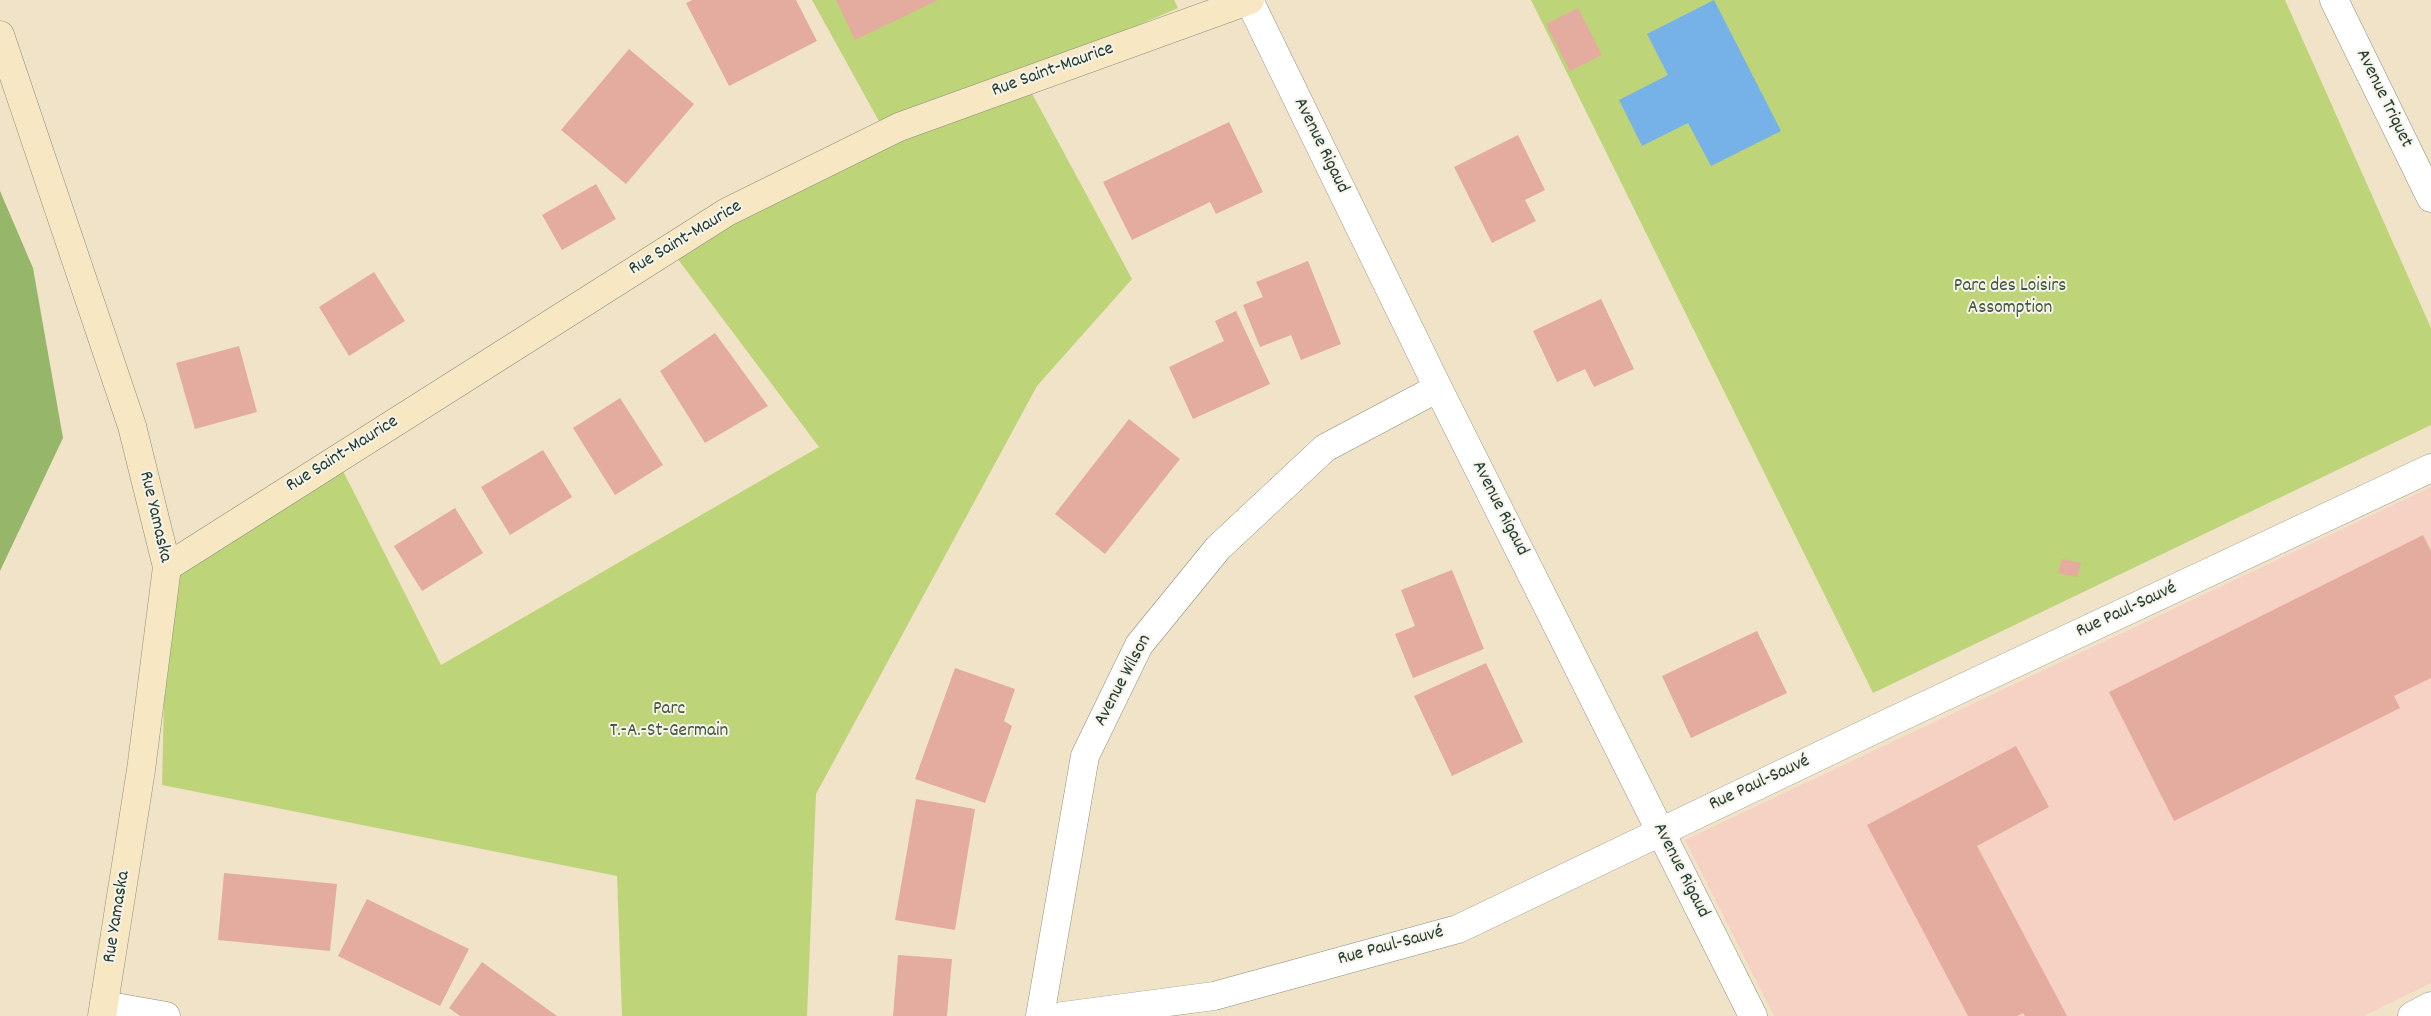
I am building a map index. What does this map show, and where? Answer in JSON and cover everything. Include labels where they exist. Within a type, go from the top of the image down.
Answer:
[{"type":"street","name":"Avenue Rigaud","points":[[1249,0],[1438,388],[1753,1016]]},
{"type":"street","name":"Rue Saint-Maurice","points":[[167,567],[727,212],[899,127],[1249,0]]},
{"type":"street","name":"Avenue Triquet","points":[[2334,0],[2431,198]]},
{"type":"street","name":"Rue Yamaska","points":[[0,35],[132,426],[167,567],[140,770],[103,1010]]},
{"type":"street","name":"Avenue Wilson","points":[[1040,1016],[1085,756],[1139,645],[1218,548],[1325,448],[1438,388]]},
{"type":"street","name":"Rue Paul-Sauvé","points":[[1062,1016],[1214,996],[1458,929],[1660,831],[2431,468]]},
{"type":"street","points":[[2412,1016],[2431,1006]]},
{"type":"street","points":[[103,1010],[166,1016]]},
{"type":"shaded area","points":[[2431,487],[2431,983],[2364,1016],[1774,1016],[1685,840]]},
{"type":"green space","name":"Parc T.-A.-St-Germain","points":[[812,0],[1174,0],[1178,8],[1022,75],[1132,279],[1037,386],[816,794],[807,1016],[622,1016],[617,876],[162,785],[167,567],[337,459],[441,665],[819,447],[674,254],[890,141]]},
{"type":"green space","name":"Parc des Loisirs Assomption","points":[[1531,0],[2285,0],[2431,328],[2431,425],[1873,693]]},
{"type":"green space","points":[[0,191],[33,268],[63,438],[0,571]]},
{"type":"water","points":[[1714,0],[1781,131],[1711,166],[1688,123],[1642,146],[1619,100],[1668,75],[1647,34]]},
{"type":"building","points":[[692,0],[796,0],[817,41],[729,86],[686,3]]},
{"type":"building","points":[[836,0],[938,0],[855,40]]},
{"type":"building","points":[[1578,8],[1602,55],[1570,71],[1546,24]]},
{"type":"building","points":[[629,49],[694,104],[626,184],[561,130]]},
{"type":"building","points":[[1229,122],[1263,192],[1216,214],[1210,202],[1132,240],[1103,182]]},
{"type":"building","points":[[1518,135],[1545,190],[1525,200],[1536,221],[1492,243],[1454,167]]},
{"type":"building","points":[[596,184],[616,219],[562,250],[542,215]]},
{"type":"building","points":[[1308,261],[1341,344],[1301,360],[1291,335],[1260,347],[1243,305],[1263,297],[1256,282]]},
{"type":"building","points":[[374,272],[405,321],[349,356],[319,307]]},
{"type":"building","points":[[1601,299],[1634,369],[1594,387],[1585,369],[1557,382],[1533,331]]},
{"type":"building","points":[[1236,311],[1270,384],[1193,419],[1169,367],[1224,341],[1215,321]]},
{"type":"building","points":[[715,333],[768,406],[705,443],[660,371]]},
{"type":"building","points":[[239,346],[257,412],[195,429],[176,363]]},
{"type":"building","points":[[620,398],[663,465],[615,495],[573,428]]},
{"type":"building","points":[[1129,419],[1180,459],[1105,554],[1055,514]]},
{"type":"building","points":[[543,450],[572,497],[510,535],[481,487]]},
{"type":"building","points":[[455,508],[483,553],[422,591],[394,546]]},
{"type":"building","points":[[2423,535],[2431,551],[2431,678],[2394,696],[2400,708],[2174,821],[2109,692]]},
{"type":"building","points":[[2062,559],[2081,563],[2077,577],[2058,573]]},
{"type":"building","points":[[1452,570],[1484,649],[1413,678],[1395,634],[1415,626],[1401,590]]},
{"type":"building","points":[[1757,631],[1787,693],[1691,738],[1662,676]]},
{"type":"building","points":[[1486,663],[1523,742],[1452,776],[1414,696]]},
{"type":"building","points":[[955,668],[1015,689],[1004,721],[1012,726],[985,803],[915,779]]},
{"type":"building","points":[[2016,746],[2049,807],[1977,846],[2067,1016],[2025,1016],[2023,1013],[2017,1016],[1968,1016],[1867,825]]},
{"type":"building","points":[[916,799],[975,809],[955,930],[895,920]]},
{"type":"building","points":[[224,873],[337,884],[330,951],[218,940]]},
{"type":"building","points":[[367,899],[469,949],[440,1006],[338,956]]},
{"type":"building","points":[[898,955],[952,959],[947,1016],[893,1016]]},
{"type":"building","points":[[482,962],[557,1016],[460,1016],[449,1008]]}]
